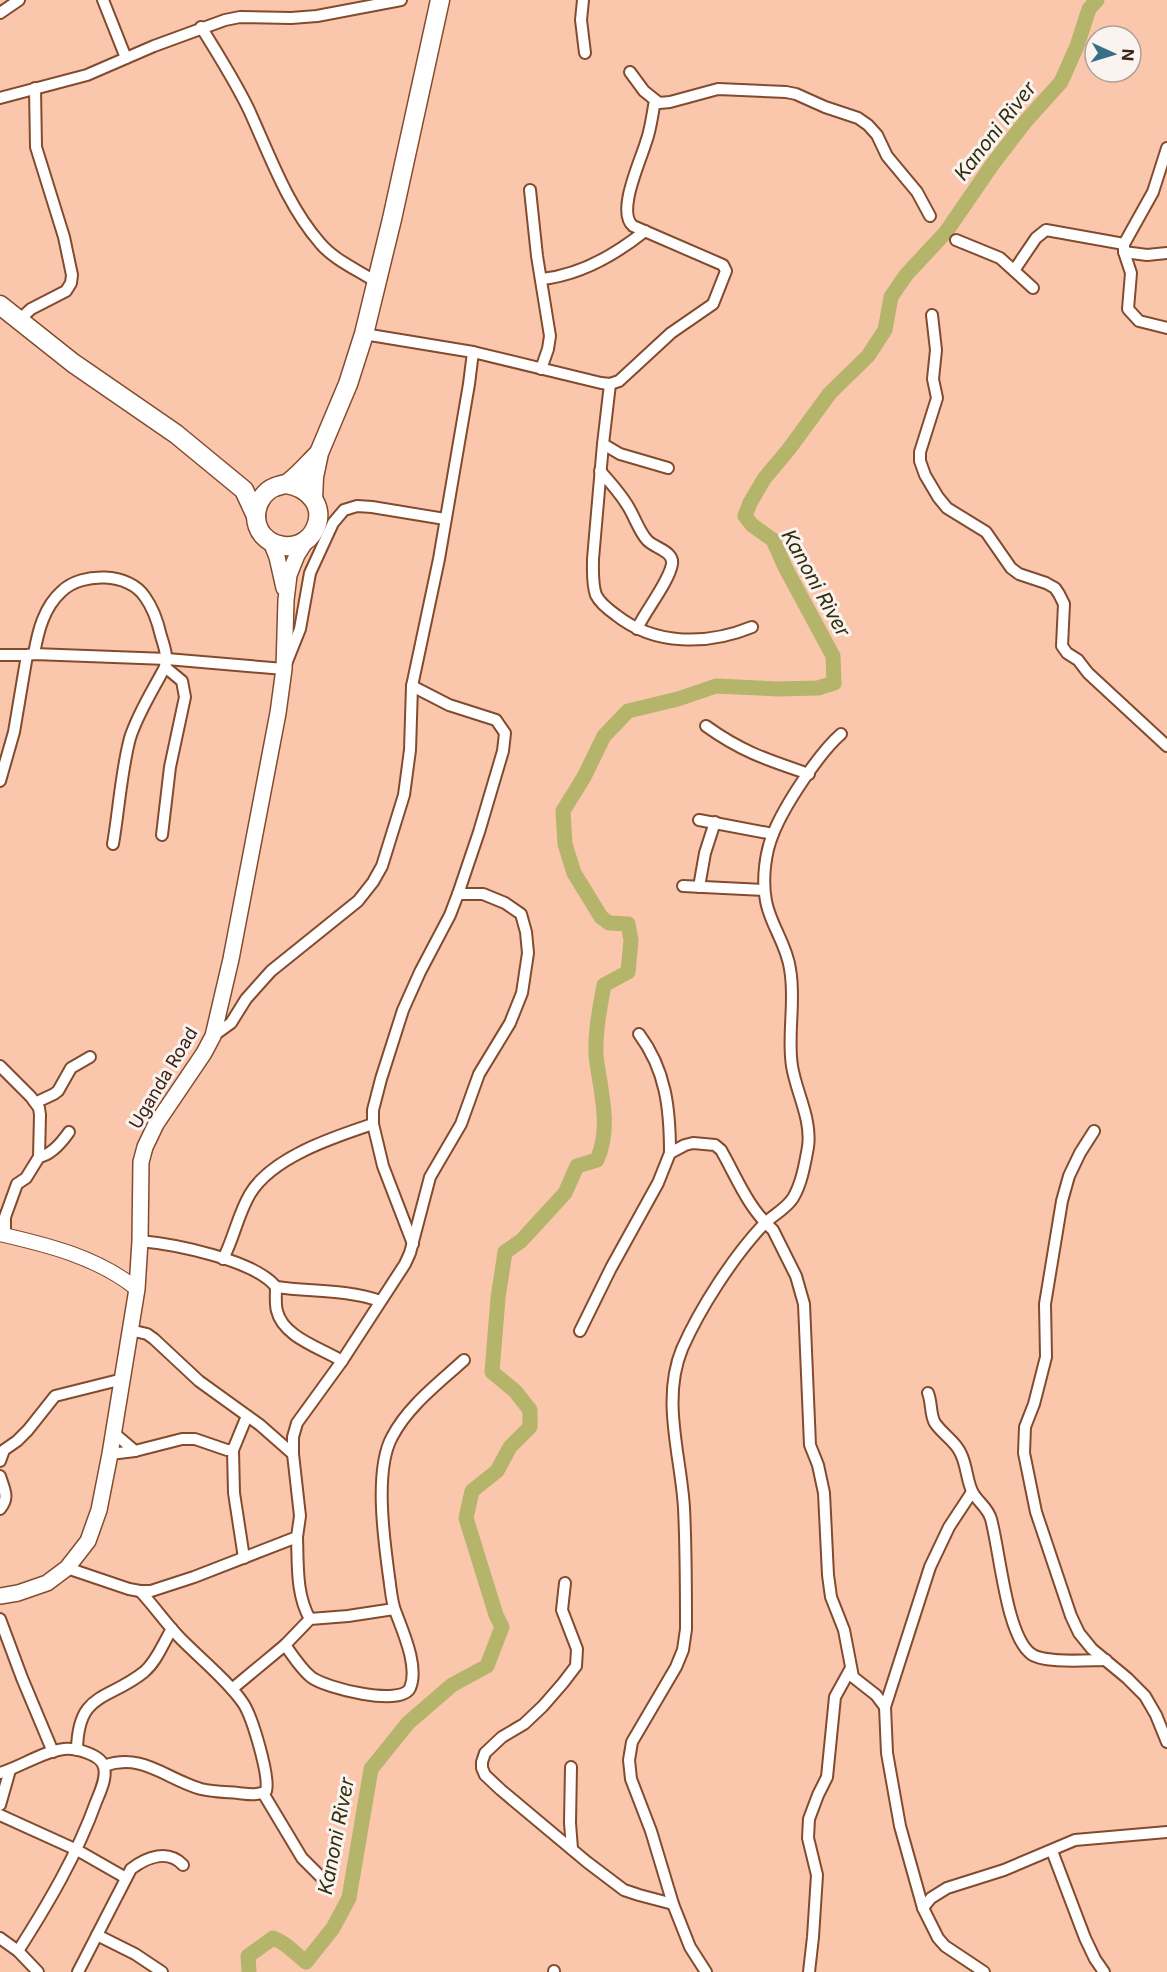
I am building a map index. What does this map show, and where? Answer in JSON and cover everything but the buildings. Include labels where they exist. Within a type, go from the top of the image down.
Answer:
[{"type":"highway","points":[[313,499],[314,477],[319,453],[348,384],[364,334],[440,0]]},
{"type":"highway","points":[[0,306],[73,363],[176,434],[228,478],[244,490],[263,536],[271,542],[289,547],[307,539],[314,531],[318,520],[317,509],[313,499],[306,491],[296,486],[228,478]]},
{"type":"highway","points":[[256,516],[258,504],[264,494],[301,472],[319,453]]},
{"type":"main road","name":"Uganda Road","points":[[0,1596],[18,1593],[47,1583],[68,1568],[83,1550],[93,1531],[114,1433],[136,1289],[140,1242],[140,1180],[145,1147],[156,1124],[213,1036],[231,959],[279,713],[284,669],[286,600],[292,565],[307,539]]},
{"type":"main road","name":"Uganda Road","points":[[271,542],[286,600]]},
{"type":"street","points":[[104,0],[126,58]]},
{"type":"street","points":[[0,98],[87,75],[201,27],[240,17],[317,16],[401,0]]},
{"type":"street","points":[[583,0],[581,20],[585,53]]},
{"type":"street","points":[[0,13],[12,2]]},
{"type":"street","points":[[201,27],[239,91],[297,212],[328,252],[376,282]]},
{"type":"street","points":[[630,72],[644,92],[655,101],[670,102],[722,88],[786,92],[858,118],[877,135],[887,156],[918,192],[930,216]]},
{"type":"street","points":[[19,320],[31,309],[66,291],[71,283],[72,275],[64,237],[36,147],[35,88]]},
{"type":"street","points":[[364,334],[472,352],[610,384],[620,381],[671,333],[713,304],[726,271],[723,265],[630,224],[627,214],[629,195],[646,144],[655,101]]},
{"type":"street","points":[[1167,148],[1152,192],[1124,248],[1131,273],[1128,309],[1139,321],[1167,328]]},
{"type":"street","points":[[530,190],[537,256],[550,336],[541,369]]},
{"type":"street","points":[[1015,270],[1036,238],[1046,230],[1146,255],[1167,253]]},
{"type":"street","points":[[542,279],[556,277],[592,264],[645,231]]},
{"type":"street","points":[[956,240],[1000,258],[1033,288]]},
{"type":"street","points":[[932,315],[936,350],[933,380],[937,398],[920,452],[924,476],[947,508],[986,532],[1011,568],[1019,574],[1055,588],[1064,604],[1061,640],[1064,650],[1078,660],[1088,673],[1167,746]]},
{"type":"street","points":[[213,1036],[231,1023],[246,999],[271,971],[358,901],[374,882],[382,866],[404,795],[410,750],[412,686],[435,576],[469,384],[472,352]]},
{"type":"street","points":[[610,384],[593,559],[594,588],[597,598],[606,608],[637,629],[676,640],[695,641],[729,635],[752,627]]},
{"type":"street","points":[[603,444],[620,454],[668,468]]},
{"type":"street","points":[[600,471],[627,505],[647,540],[671,558],[672,566],[637,629]]},
{"type":"street","points":[[0,655],[30,654],[284,669],[300,629],[310,573],[333,522],[344,510],[357,506],[372,507],[444,519]]},
{"type":"street","points":[[0,781],[14,732],[30,654],[41,624],[53,601],[62,590],[83,579],[93,577],[113,579],[134,585],[145,596],[156,619],[166,663],[182,681],[185,697],[170,767],[162,835]]},
{"type":"street","points":[[113,844],[131,737],[138,717],[166,663]]},
{"type":"street","points":[[412,686],[449,705],[496,720],[505,733],[503,751],[458,894],[403,1010],[381,1079],[374,1110],[373,1124],[383,1166],[413,1244]]},
{"type":"street","points":[[706,726],[730,743],[753,755],[808,774]]},
{"type":"street","points":[[706,1972],[690,1947],[673,1904],[651,1831],[631,1779],[629,1760],[632,1742],[676,1667],[686,1629],[684,1505],[673,1420],[675,1372],[681,1352],[710,1295],[765,1223],[788,1204],[800,1183],[808,1144],[807,1124],[792,1066],[790,969],[766,903],[764,890],[768,852],[773,834],[808,774],[829,745],[841,734]]},
{"type":"street","points":[[699,820],[773,834]]},
{"type":"street","points":[[699,886],[705,853],[715,822]]},
{"type":"street","points":[[683,886],[764,890]]},
{"type":"street","points":[[310,1619],[305,1611],[299,1587],[297,1538],[300,1516],[293,1454],[293,1437],[297,1423],[399,1275],[413,1244],[430,1177],[461,1124],[479,1074],[510,1023],[522,993],[526,963],[526,932],[521,914],[505,903],[483,894],[458,894]]},
{"type":"street","points":[[580,1331],[611,1268],[658,1183],[670,1153],[669,1113],[664,1083],[657,1062],[639,1034]]},
{"type":"street","points":[[34,1101],[37,1102],[58,1091],[71,1068],[90,1057]]},
{"type":"street","points":[[0,1066],[39,1108],[39,1157],[26,1178],[17,1184],[5,1217],[2,1235],[29,1240],[103,1266],[120,1275],[136,1289]]},
{"type":"street","points":[[223,1259],[243,1208],[251,1192],[262,1179],[279,1165],[304,1151],[373,1124]]},
{"type":"street","points":[[1094,1131],[1073,1168],[1062,1201],[1045,1304],[1046,1357],[1034,1404],[1025,1427],[1024,1453],[1036,1512],[1071,1616],[1084,1640],[1145,1696],[1167,1742]]},
{"type":"street","points":[[39,1157],[51,1152],[69,1132]]},
{"type":"street","points":[[670,1153],[685,1145],[708,1143],[721,1150],[744,1196],[773,1230],[796,1276],[804,1304],[810,1444],[818,1465],[824,1493],[831,1597],[844,1630],[853,1677],[876,1695],[885,1707]]},
{"type":"street","points":[[140,1242],[181,1247],[223,1259],[265,1275],[276,1287],[356,1293],[380,1301]]},
{"type":"street","points":[[276,1287],[276,1309],[287,1328],[342,1360]]},
{"type":"street","points":[[130,1330],[147,1334],[199,1380],[266,1430],[293,1454]]},
{"type":"street","points":[[285,1645],[310,1677],[322,1683],[351,1692],[400,1696],[410,1688],[412,1668],[407,1642],[394,1609],[383,1535],[382,1509],[386,1459],[391,1439],[400,1423],[464,1360]]},
{"type":"street","points":[[0,1461],[4,1450],[28,1430],[55,1396],[123,1379]]},
{"type":"street","points":[[928,1393],[932,1401],[932,1418],[957,1445],[972,1492],[989,1513],[1019,1641],[1035,1657],[1061,1660],[1106,1660]]},
{"type":"street","points":[[244,1558],[234,1493],[233,1450],[247,1416]]},
{"type":"street","points":[[114,1433],[135,1451]]},
{"type":"street","points":[[110,1454],[135,1451],[182,1439],[195,1439],[233,1450]]},
{"type":"street","points":[[0,1476],[7,1497],[0,1509]]},
{"type":"street","points":[[972,1492],[949,1527],[930,1566],[885,1707],[885,1733],[900,1826],[923,1908],[938,1938],[945,1946],[984,1972]]},
{"type":"street","points":[[68,1568],[140,1591],[170,1585],[297,1538]]},
{"type":"street","points":[[565,1583],[562,1610],[578,1649],[576,1666],[543,1706],[524,1724],[502,1737],[486,1753],[482,1762],[485,1775],[624,1890],[673,1904]]},
{"type":"street","points":[[104,1766],[117,1762],[131,1762],[201,1788],[257,1795],[263,1793],[267,1786],[251,1721],[244,1704],[172,1629],[140,1591]]},
{"type":"street","points":[[232,1689],[285,1645],[310,1619],[394,1609]]},
{"type":"street","points":[[0,1619],[53,1752]]},
{"type":"street","points":[[77,1750],[79,1723],[84,1714],[99,1698],[130,1681],[150,1666],[172,1629]]},
{"type":"street","points":[[809,1972],[817,1875],[808,1838],[809,1818],[814,1802],[827,1777],[835,1697],[851,1668]]},
{"type":"street","points":[[0,1804],[5,1771],[53,1752],[63,1749],[77,1750],[101,1761],[104,1766],[101,1790],[77,1850],[18,1951]]},
{"type":"street","points":[[570,1767],[572,1849]]},
{"type":"street","points":[[263,1793],[302,1858],[326,1882]]},
{"type":"street","points":[[0,1815],[77,1850],[126,1878]]},
{"type":"street","points":[[923,1908],[931,1898],[947,1888],[1004,1870],[1075,1840],[1167,1832]]},
{"type":"street","points":[[1052,1851],[1085,1938],[1104,1972]]},
{"type":"street","points":[[78,1972],[131,1869],[139,1863],[160,1856],[174,1856],[183,1865]]},
{"type":"street","points":[[97,1935],[135,1954],[162,1972]]},
{"type":"street","points":[[0,1938],[18,1951],[38,1972]]},
{"type":"waterway","name":"Kanoni River","points":[[249,1972],[248,1956],[273,1938],[286,1945],[306,1962],[333,1928],[349,1898],[371,1769],[408,1723],[452,1685],[487,1666],[502,1627],[496,1615],[466,1518],[472,1491],[497,1471],[510,1447],[530,1427],[530,1410],[515,1391],[492,1372],[498,1298],[505,1252],[521,1241],[565,1193],[577,1166],[597,1160],[604,1134],[602,1095],[596,1055],[599,1011],[604,985],[628,972],[631,940],[628,924],[609,923],[601,917],[574,873],[565,844],[563,811],[584,777],[604,736],[628,711],[678,699],[716,686],[779,689],[818,688],[834,683],[833,656],[773,540],[752,525],[745,516],[750,503],[764,479],[830,393],[868,356],[885,330],[891,297],[906,275],[946,232],[992,165],[1025,122],[1061,82],[1077,46],[1089,9],[1097,0]]}]
